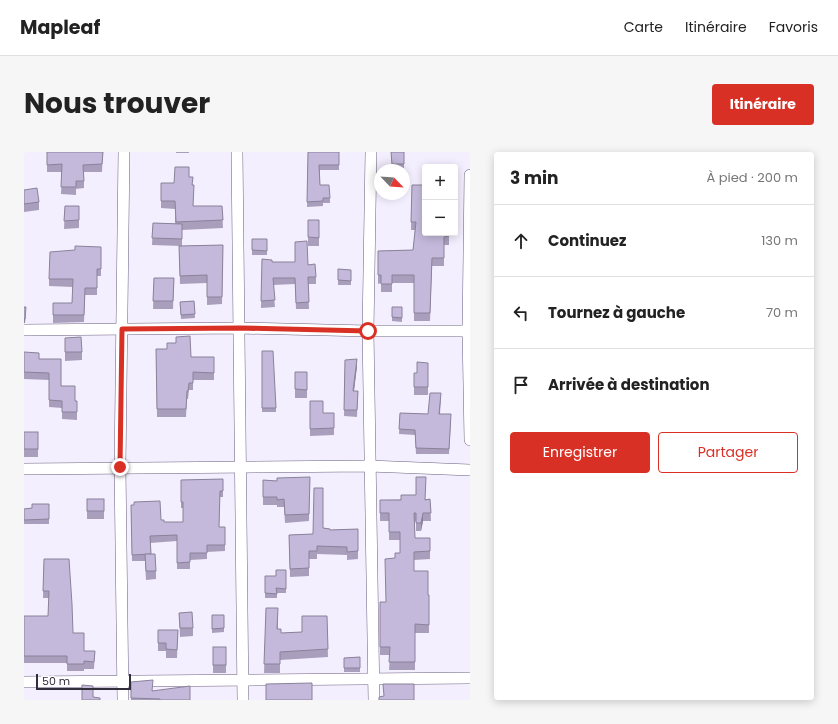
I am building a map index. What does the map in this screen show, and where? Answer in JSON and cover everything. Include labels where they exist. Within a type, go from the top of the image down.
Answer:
[{"type":"street","points":[[123,700],[120,467],[124,152]]},
{"type":"street","points":[[237,152],[244,700]]},
{"type":"street","points":[[371,152],[368,331],[374,700]]},
{"type":"street","points":[[470,175],[470,440]]},
{"type":"street","points":[[24,330],[240,328],[368,331],[469,331]]},
{"type":"street","points":[[24,469],[369,466],[470,470]]},
{"type":"street","points":[[24,682],[470,678]]},
{"type":"building","points":[[47,152],[103,152],[102,164],[83,165],[84,181],[76,181],[76,187],[61,187],[62,164],[47,165]]},
{"type":"building","points":[[308,152],[339,152],[339,165],[319,165],[320,185],[329,185],[330,198],[323,198],[323,201],[307,202]]},
{"type":"building","points":[[391,152],[404,152],[404,164],[392,164]]},
{"type":"building","points":[[175,167],[189,167],[189,177],[193,177],[192,185],[194,185],[193,206],[222,206],[223,220],[176,222],[175,201],[161,201],[161,183],[174,183]]},
{"type":"building","points":[[412,185],[422,185],[422,236],[449,236],[444,237],[444,258],[432,258],[430,313],[414,313],[414,275],[392,275],[392,284],[381,284],[381,275],[378,275],[378,251],[413,250],[416,222],[411,222]]},
{"type":"building","points":[[37,188],[39,202],[24,204],[24,190]]},
{"type":"building","points":[[65,206],[79,206],[79,220],[64,221]]},
{"type":"building","points":[[308,220],[319,220],[319,238],[308,237]]},
{"type":"building","points":[[153,223],[182,224],[182,239],[152,238]]},
{"type":"building","points":[[252,239],[267,239],[267,251],[252,250]]},
{"type":"building","points":[[307,241],[308,265],[315,264],[316,277],[308,277],[309,302],[296,303],[295,278],[273,278],[275,300],[261,301],[262,259],[272,260],[272,262],[295,262],[295,242]]},
{"type":"building","points":[[223,245],[222,297],[207,297],[207,275],[180,276],[179,246]]},
{"type":"building","points":[[75,246],[101,247],[101,269],[97,269],[97,288],[85,288],[84,315],[53,315],[53,303],[72,303],[73,279],[49,279],[50,252],[75,250]]},
{"type":"building","points":[[338,269],[351,270],[351,281],[338,280]]},
{"type":"building","points":[[154,278],[174,278],[173,301],[153,301]]},
{"type":"building","points":[[194,301],[195,314],[181,315],[180,302]]},
{"type":"building","points":[[24,307],[26,307],[25,319],[24,319]]},
{"type":"building","points":[[392,307],[402,307],[402,318],[392,317]]},
{"type":"building","points":[[190,336],[191,357],[214,357],[214,373],[193,372],[193,383],[189,383],[187,391],[186,409],[157,409],[156,349],[167,349],[167,343],[176,343],[176,337]]},
{"type":"building","points":[[81,337],[82,352],[65,352],[65,338]]},
{"type":"building","points":[[262,351],[273,351],[276,408],[262,408]]},
{"type":"building","points":[[24,352],[39,353],[39,359],[61,359],[61,386],[75,386],[77,412],[62,412],[62,401],[49,400],[49,373],[24,372]]},
{"type":"building","points":[[357,359],[353,391],[358,391],[357,410],[344,410],[345,360]]},
{"type":"building","points":[[417,362],[428,363],[428,387],[414,387],[414,373],[417,373]]},
{"type":"building","points":[[295,372],[307,372],[307,390],[295,389]]},
{"type":"building","points":[[430,393],[441,393],[439,414],[451,414],[449,449],[416,448],[415,430],[399,429],[400,413],[428,414]]},
{"type":"building","points":[[310,401],[323,401],[323,413],[334,413],[334,428],[310,429]]},
{"type":"building","points":[[24,432],[38,432],[38,449],[24,449]]},
{"type":"building","points":[[310,477],[309,514],[285,515],[284,499],[277,500],[277,497],[263,497],[263,480],[277,481],[277,478]]},
{"type":"building","points":[[416,477],[426,477],[425,500],[430,499],[431,513],[423,513],[421,523],[416,523],[416,513],[414,513],[415,538],[430,538],[430,551],[414,552],[414,571],[428,571],[429,625],[415,624],[415,662],[389,662],[390,647],[380,647],[380,602],[386,602],[385,559],[395,558],[395,553],[400,553],[400,532],[389,532],[389,513],[380,513],[380,500],[401,500],[401,495],[416,495]]},
{"type":"building","points":[[223,479],[223,491],[220,491],[219,527],[225,527],[225,545],[207,545],[207,553],[190,553],[190,562],[177,563],[177,535],[150,536],[151,554],[132,555],[131,505],[134,505],[134,502],[160,501],[161,520],[164,520],[164,522],[183,522],[181,480]]},
{"type":"building","points":[[314,488],[323,488],[323,528],[330,530],[358,529],[358,551],[347,552],[347,547],[317,546],[317,551],[309,551],[309,568],[290,569],[289,535],[313,534]]},
{"type":"building","points":[[87,499],[104,499],[104,511],[87,511]]},
{"type":"building","points":[[32,504],[49,504],[49,519],[24,520],[24,509],[32,508]]},
{"type":"building","points":[[145,554],[155,554],[156,571],[146,571]]},
{"type":"building","points":[[44,559],[69,559],[73,633],[84,633],[84,651],[95,651],[94,662],[84,661],[84,664],[67,664],[67,656],[24,656],[24,616],[48,616],[49,591],[43,591]]},
{"type":"building","points":[[276,570],[286,570],[286,589],[276,588],[277,594],[265,593],[265,576],[276,576]]},
{"type":"building","points":[[266,608],[278,608],[277,629],[281,629],[281,633],[302,632],[302,616],[327,616],[328,649],[280,652],[280,664],[264,664]]},
{"type":"building","points":[[192,612],[193,628],[180,628],[179,613]]},
{"type":"building","points":[[212,615],[224,615],[224,628],[212,629]]},
{"type":"building","points":[[158,630],[178,630],[177,650],[166,649],[166,643],[158,643]]},
{"type":"building","points":[[213,647],[226,647],[226,665],[213,665]]},
{"type":"building","points":[[360,657],[360,668],[344,668],[344,658]]},
{"type":"building","points":[[153,680],[152,691],[190,686],[190,700],[131,698],[131,682]]},
{"type":"building","points":[[312,683],[312,700],[266,700],[266,684]]},
{"type":"building","points":[[383,684],[414,684],[414,700],[379,700],[379,697],[384,696]]},
{"type":"building","points":[[82,685],[93,686],[93,697],[100,698],[100,700],[82,700]]},
{"type":"route","points":[[120,467],[122,329],[240,328],[368,331]]}]
